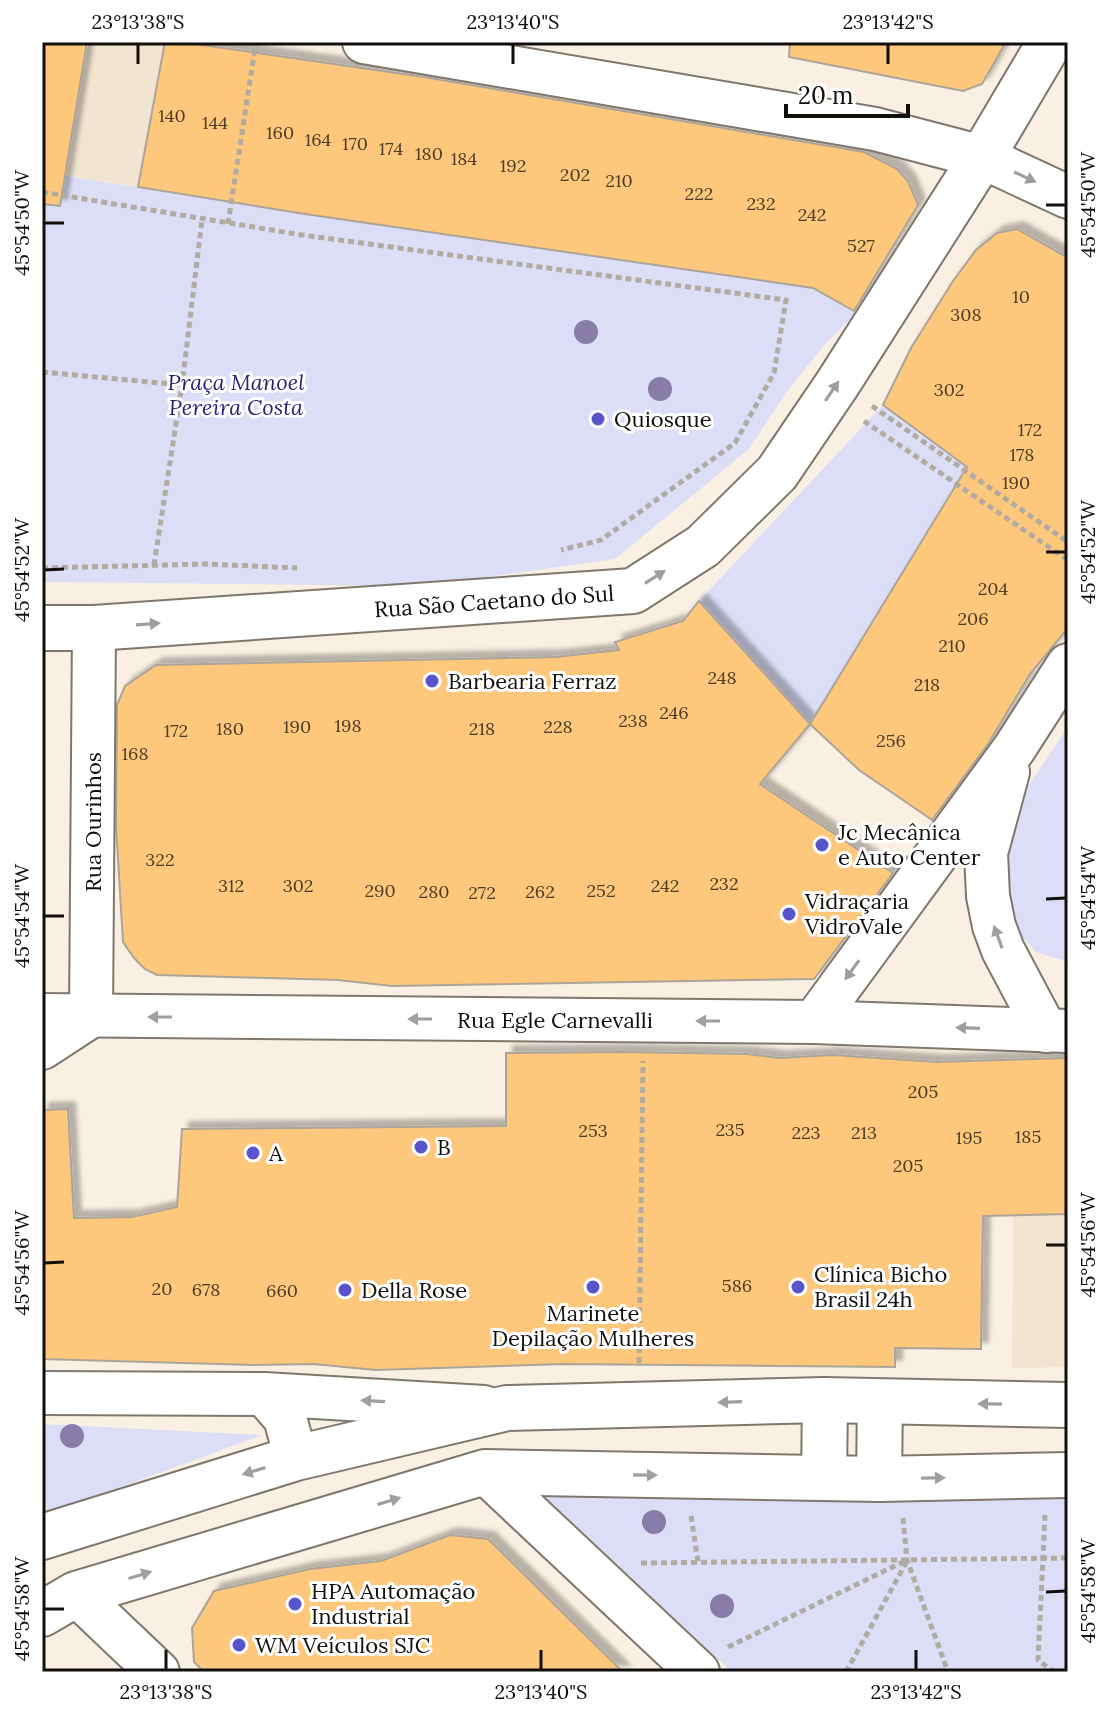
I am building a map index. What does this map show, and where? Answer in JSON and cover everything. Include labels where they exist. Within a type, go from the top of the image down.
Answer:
[{"type":"main road","name":"Rua São Caetano do Sul","points":[[42,628],[94,628],[633,591],[703,546],[777,473],[982,157],[1050,42]]},
{"type":"main road","points":[[824,1478],[825,1400]]},
{"type":"main road","points":[[42,1537],[296,1458],[507,1408],[825,1400],[1068,1405]]},
{"type":"main road","points":[[879,1479],[880,1402]]},
{"type":"main road","points":[[59,1604],[485,1472],[879,1479],[1056,1488]]},
{"type":"street","points":[[364,42],[875,129],[982,157],[1068,197]]},
{"type":"street","name":"Rua Ourinhos","points":[[91,1016],[94,628]]},
{"type":"street","points":[[814,1022],[1014,749],[1068,665]]},
{"type":"street","points":[[1014,749],[986,853],[988,896],[1003,950],[1057,1031]]},
{"type":"street","name":"Rua Egle Carnevalli","points":[[42,1015],[814,1022],[1057,1031]]},
{"type":"street","points":[[42,1048],[91,1016]]},
{"type":"street","points":[[42,1393],[264,1394],[507,1408]]},
{"type":"street","points":[[264,1394],[285,1418],[296,1458]]},
{"type":"street","points":[[485,1472],[712,1660]]},
{"type":"street","points":[[59,1604],[158,1672]]},
{"type":"path","points":[[228,224],[256,42]]},
{"type":"path","points":[[42,192],[228,224],[786,300],[774,373],[735,443],[601,540],[558,551]]},
{"type":"path","points":[[154,565],[182,385],[202,220]]},
{"type":"path","points":[[42,372],[182,385]]},
{"type":"path","points":[[833,390],[1068,542]]},
{"type":"path","points":[[833,390],[1068,560]]},
{"type":"path","points":[[42,568],[206,564],[312,569]]},
{"type":"path","points":[[639,1364],[643,1052]]},
{"type":"path","points":[[1054,1672],[1038,1660],[1044,1558],[1056,1488]]},
{"type":"path","points":[[690,1508],[698,1562]]},
{"type":"path","points":[[629,1563],[1068,1558]]},
{"type":"path","points":[[712,1660],[907,1560]]},
{"type":"path","points":[[846,1672],[907,1560]]},
{"type":"path","points":[[907,1560],[948,1672]]},
{"type":"shaded area","points":[[87,42],[165,42],[138,187],[65,175]]},
{"type":"shaded area","points":[[1068,1214],[1068,1367],[1012,1368],[1013,1215]]},
{"type":"green space","name":"Praça Manoel Pereira Costa","points":[[42,172],[813,288],[857,313],[825,344],[788,390],[749,449],[615,559],[423,586],[42,582]]},
{"type":"green space","points":[[883,405],[1068,536],[1068,580],[947,498],[810,724],[699,601]]},
{"type":"green space","points":[[1068,727],[1068,962],[1036,952],[1020,935],[1008,914],[1000,887],[1010,813]]},
{"type":"green space","points":[[42,1424],[262,1435],[42,1516]]},
{"type":"green space","points":[[1068,1486],[1068,1672],[732,1672],[545,1497]]},
{"type":"building","points":[[42,42],[87,42],[60,206],[42,204]]},
{"type":"building","points":[[165,42],[424,77],[864,152],[897,169],[908,181],[918,205],[854,311],[813,288],[138,187]]},
{"type":"building","points":[[790,42],[1006,42],[982,84],[963,91],[789,57]]},
{"type":"building","points":[[1017,229],[1068,258],[1068,628],[1030,674],[988,744],[932,820],[859,770],[810,724],[967,467],[883,405],[911,348],[976,250],[997,233]]},
{"type":"building","points":[[699,601],[810,724],[760,784],[893,873],[814,979],[392,986],[338,980],[157,975],[145,969],[123,942],[116,826],[117,705],[125,686],[156,665],[556,657],[619,650],[615,642],[683,621]]},
{"type":"building","points":[[506,1053],[746,1054],[780,1058],[833,1055],[937,1062],[1068,1058],[1068,1214],[983,1216],[981,1349],[895,1348],[895,1367],[562,1364],[376,1370],[313,1364],[42,1359],[42,1110],[68,1109],[74,1218],[132,1217],[177,1207],[182,1129],[506,1126]]},
{"type":"building","points":[[450,1535],[488,1539],[623,1672],[204,1672],[194,1662],[192,1628],[214,1591],[310,1569],[381,1561]]},
{"type":"place","name":"Quiosque","points":[[598,419]]},
{"type":"place","name":"Barbearia Ferraz","points":[[432,681]]},
{"type":"place","name":"Jc Mecânica e Auto Center","points":[[822,845]]},
{"type":"place","name":"Vidraçaria VidroVale","points":[[789,914]]},
{"type":"place","name":"B","points":[[421,1147]]},
{"type":"place","name":"A","points":[[253,1153]]},
{"type":"place","name":"Marinete Depilação Mulheres","points":[[593,1287]]},
{"type":"place","name":"Clínica Bicho Brasil 24h","points":[[798,1287]]},
{"type":"place","name":"Della Rose","points":[[345,1290]]},
{"type":"place","name":"HPA Automação Industrial","points":[[295,1604]]},
{"type":"place","name":"WM Veículos SJC","points":[[239,1645]]}]
